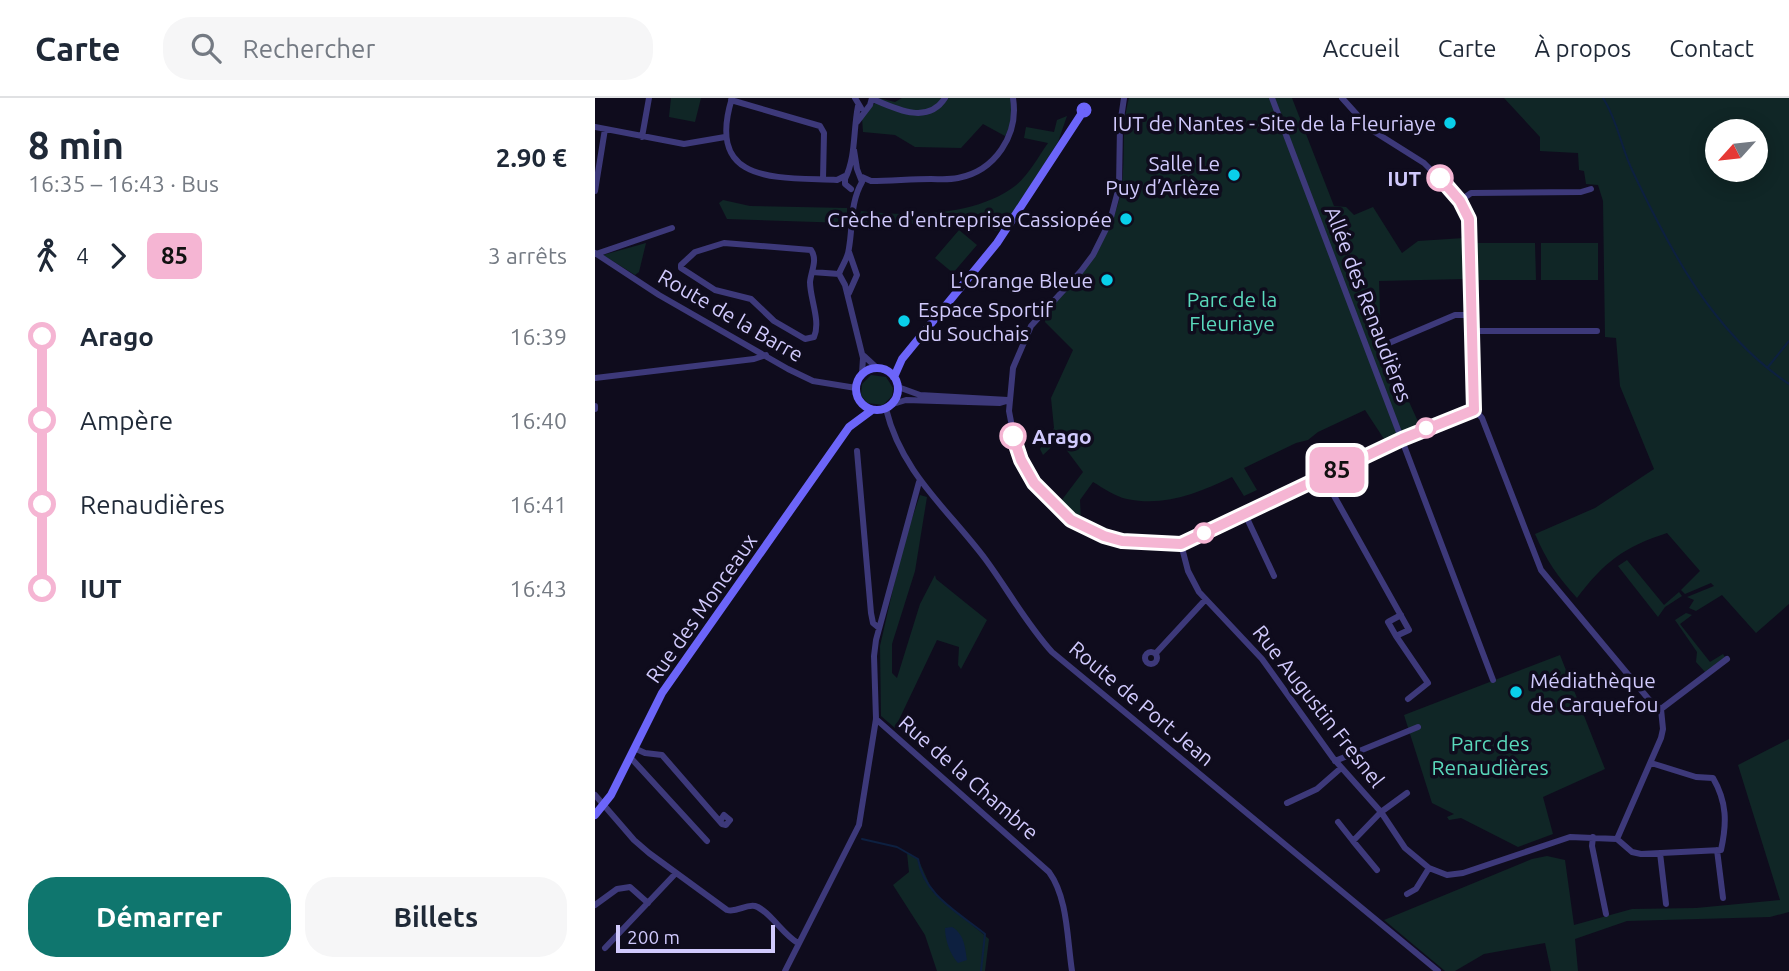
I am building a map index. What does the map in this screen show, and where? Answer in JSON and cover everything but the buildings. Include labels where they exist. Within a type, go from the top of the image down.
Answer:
[{"type":"main road","points":[[894,377],[902,359],[997,243],[1086,106]]},
{"type":"main road","points":[[881,369],[894,377],[898,387],[890,406],[872,410],[858,399],[856,388],[862,374],[902,359]]},
{"type":"main road","name":"Rue des Monceaux","points":[[849,428],[858,399]]},
{"type":"main road","name":"Rue des Monceaux","points":[[595,815],[630,757],[662,693],[849,428],[872,410]]},
{"type":"street","points":[[642,137],[649,98]]},
{"type":"street","points":[[848,99],[925,114],[936,110],[945,98]]},
{"type":"street","points":[[823,179],[824,133],[820,126],[731,99],[725,137],[735,157],[756,173],[775,178],[871,181],[953,179],[977,171],[994,159],[1008,138],[1014,120],[1013,98]]},
{"type":"street","points":[[1124,98],[1120,125],[1119,187],[1111,218],[1093,255],[1078,275],[1036,319],[1025,336],[1013,368],[1010,400],[1013,434],[1021,460],[1034,483],[1058,509],[1071,520],[1104,536],[1140,543],[1181,544],[1402,439],[1474,410]]},
{"type":"street","name":"Allée des Renaudières","points":[[1272,98],[1493,680]]},
{"type":"street","points":[[1342,98],[1370,129],[1424,163],[1460,201],[1469,219],[1470,231],[1474,410],[1482,418],[1541,570],[1651,702],[1661,709],[1663,729],[1617,839]]},
{"type":"street","points":[[839,274],[849,251],[856,124],[864,102]]},
{"type":"street","points":[[595,127],[684,144],[725,137]]},
{"type":"street","points":[[595,191],[605,129]]},
{"type":"street","points":[[1460,201],[1471,193],[1581,192],[1591,188]]},
{"type":"street","points":[[595,253],[672,228]]},
{"type":"street","points":[[724,243],[805,247],[814,255],[812,272],[810,282],[816,333],[810,340],[773,321],[751,299],[715,290],[681,268],[695,252],[724,243]]},
{"type":"street","points":[[848,282],[857,275],[849,251]]},
{"type":"street","name":"Route de la Barre","points":[[595,253],[659,295],[813,381],[856,388]]},
{"type":"street","points":[[844,266],[853,267]]},
{"type":"street","points":[[812,272],[839,274],[848,282],[848,298],[862,351],[867,362],[881,369]]},
{"type":"street","points":[[1389,343],[1455,315],[1471,315]]},
{"type":"street","points":[[1471,331],[1597,331]]},
{"type":"street","points":[[862,351],[862,374]]},
{"type":"street","points":[[595,378],[754,359],[766,355]]},
{"type":"street","points":[[898,387],[920,395],[999,397],[1010,400]]},
{"type":"street","points":[[890,406],[906,400],[1010,400]]},
{"type":"street","name":"Route de Port Jean","points":[[890,406],[907,463],[919,482],[984,558],[1030,626],[1052,652],[1438,971]]},
{"type":"street","points":[[857,451],[871,613],[873,623],[879,628]]},
{"type":"street","points":[[1323,476],[1409,630],[1396,636]]},
{"type":"street","name":"Rue de la Chambre","points":[[919,482],[879,628],[874,656],[876,719],[1049,872],[1061,897],[1072,971]]},
{"type":"street","points":[[1245,514],[1274,576]]},
{"type":"street","name":"Rue Augustin Fresnel","points":[[1181,544],[1188,572],[1205,600],[1240,633],[1262,659],[1335,761],[1381,812],[1405,848],[1429,868],[1447,875],[1463,873],[1570,837],[1593,837]]},
{"type":"street","points":[[1156,653],[1205,600]]},
{"type":"street","points":[[1401,615],[1388,622],[1428,684],[1408,699]]},
{"type":"street","points":[[1661,709],[1727,659]]},
{"type":"street","points":[[785,971],[859,825],[876,719]]},
{"type":"street","points":[[1335,761],[1418,727]]},
{"type":"street","points":[[633,748],[662,755],[720,821]]},
{"type":"street","points":[[630,757],[707,841]]},
{"type":"street","points":[[1606,914],[1592,846],[1593,837],[1617,839],[1632,852],[1721,850],[1726,825],[1725,807],[1713,778],[1696,777],[1651,763]]},
{"type":"street","points":[[1287,803],[1317,789],[1341,768]]},
{"type":"street","points":[[1353,841],[1381,812],[1407,793]]},
{"type":"street","points":[[595,795],[634,840],[676,873],[730,911],[751,906],[759,908],[787,936],[798,943]]},
{"type":"street","points":[[1338,822],[1377,870]]},
{"type":"street","points":[[1717,850],[1723,898]]},
{"type":"street","points":[[1660,853],[1666,904]]},
{"type":"street","points":[[1408,894],[1416,889],[1429,868]]},
{"type":"street","points":[[605,948],[676,873]]},
{"type":"street","points":[[595,905],[617,889],[630,887],[648,903]]},
{"type":"green space","points":[[671,98],[701,98],[695,122],[669,117]]},
{"type":"green space","points":[[879,98],[895,102],[902,98],[1012,98],[1012,123],[1005,136],[983,124],[961,148],[915,147],[895,135],[863,132],[862,118]]},
{"type":"green space","name":"Parc de la Fleuriaye","points":[[1129,98],[1292,98],[1334,206],[1346,207],[1354,215],[1373,207],[1402,253],[1418,241],[1464,238],[1465,279],[1379,281],[1381,340],[1420,426],[1386,442],[1365,410],[1318,432],[1308,440],[1244,468],[1257,490],[1244,496],[1232,477],[1194,493],[1155,501],[1123,498],[1093,482],[1080,500],[1081,521],[1058,505],[1083,472],[1059,440],[1043,455],[1040,449],[1054,428],[1051,398],[1073,350],[1045,322],[1047,310],[1091,257],[1115,213],[1122,184]]},
{"type":"green space","points":[[1504,98],[1789,98],[1789,604],[1756,633],[1722,595],[1696,611],[1689,608],[1694,600],[1687,597],[1714,586],[1711,583],[1685,594],[1681,590],[1700,571],[1667,533],[1616,557],[1577,598],[1553,568],[1535,534],[1595,508],[1654,469],[1620,386],[1616,338],[1605,337],[1603,201],[1598,185],[1586,184],[1584,171],[1579,170],[1578,153],[1540,151],[1540,137]]},
{"type":"green space","points":[[1067,116],[1058,142],[1002,230],[995,231],[984,219],[938,224],[859,223],[861,211],[899,214],[941,212],[962,209],[999,196],[1025,177],[1048,143],[1024,138],[1026,127],[1054,132],[1057,120]]},
{"type":"green space","points":[[723,200],[750,206],[847,208],[847,223],[727,219],[719,203]]},
{"type":"green space","points":[[959,230],[977,245],[953,273],[935,258]]},
{"type":"green space","points":[[646,243],[639,272],[635,275],[603,255]]},
{"type":"green space","points":[[1476,243],[1535,243],[1536,280],[1476,280]]},
{"type":"green space","points":[[1541,243],[1598,243],[1598,280],[1541,280]]},
{"type":"green space","points":[[871,375],[886,377],[893,388],[892,396],[883,405],[867,403],[861,395],[862,384]]},
{"type":"green space","points":[[920,495],[927,497],[915,571],[892,644],[892,673],[897,678],[920,604],[935,575],[936,579],[987,620],[961,669],[958,665],[959,647],[937,640],[895,728],[881,716],[880,646],[903,545]]},
{"type":"green space","points":[[1627,560],[1664,605],[1679,592],[1682,596],[1665,607],[1658,617],[1618,566]]},
{"type":"green space","points":[[1686,613],[1692,615],[1680,624],[1710,662],[1723,654],[1725,657],[1705,672],[1696,662],[1697,652],[1675,620]]},
{"type":"green space","name":"Parc des Renaudières","points":[[1560,655],[1605,769],[1543,797],[1553,834],[1518,847],[1461,818],[1449,820],[1447,817],[1454,814],[1432,803],[1404,715]]},
{"type":"green space","points":[[1789,739],[1789,912],[1770,917],[1627,921],[1575,939],[1578,971],[1551,971],[1545,943],[1484,954],[1455,971],[1445,971],[1384,920],[1532,859],[1547,856],[1565,860],[1574,925],[1632,909],[1696,908],[1780,900],[1738,765]]},
{"type":"green space","points":[[907,853],[918,859],[933,892],[989,939],[985,971],[937,971],[925,935],[893,885],[909,872]]},
{"type":"water","points":[[952,927],[961,937],[967,960],[958,963],[950,951],[946,937],[945,928]]},
{"type":"waterway","points":[[1603,98],[1647,202],[1697,289],[1738,341],[1762,364],[1789,384]]},
{"type":"waterway","points":[[1768,367],[1789,341]]},
{"type":"waterway","points":[[862,839],[897,847],[918,859],[921,872],[935,893],[985,934],[981,971]]},
{"type":"bus line","name":"85","points":[[1013,436],[1021,460],[1034,483],[1071,520],[1104,536],[1122,541],[1181,544],[1402,439],[1474,410],[1469,219],[1460,201],[1440,178]]},
{"type":"place","name":"IUT de Nantes - Site de la Fleuriaye","points":[[1450,123]]},
{"type":"place","name":"Salle Le Puy d’Arlèze","points":[[1234,175]]},
{"type":"place","name":"IUT","points":[[1440,178]]},
{"type":"place","name":"Crèche d'entreprise Cassiopée","points":[[1126,219]]},
{"type":"place","name":"L'Orange Bleue","points":[[1107,280]]},
{"type":"place","name":"Espace Sportif du Souchais","points":[[904,321]]},
{"type":"place","name":"Arago","points":[[1013,436]]},
{"type":"place","name":"Médiathèque de Carquefou","points":[[1516,692]]}]
